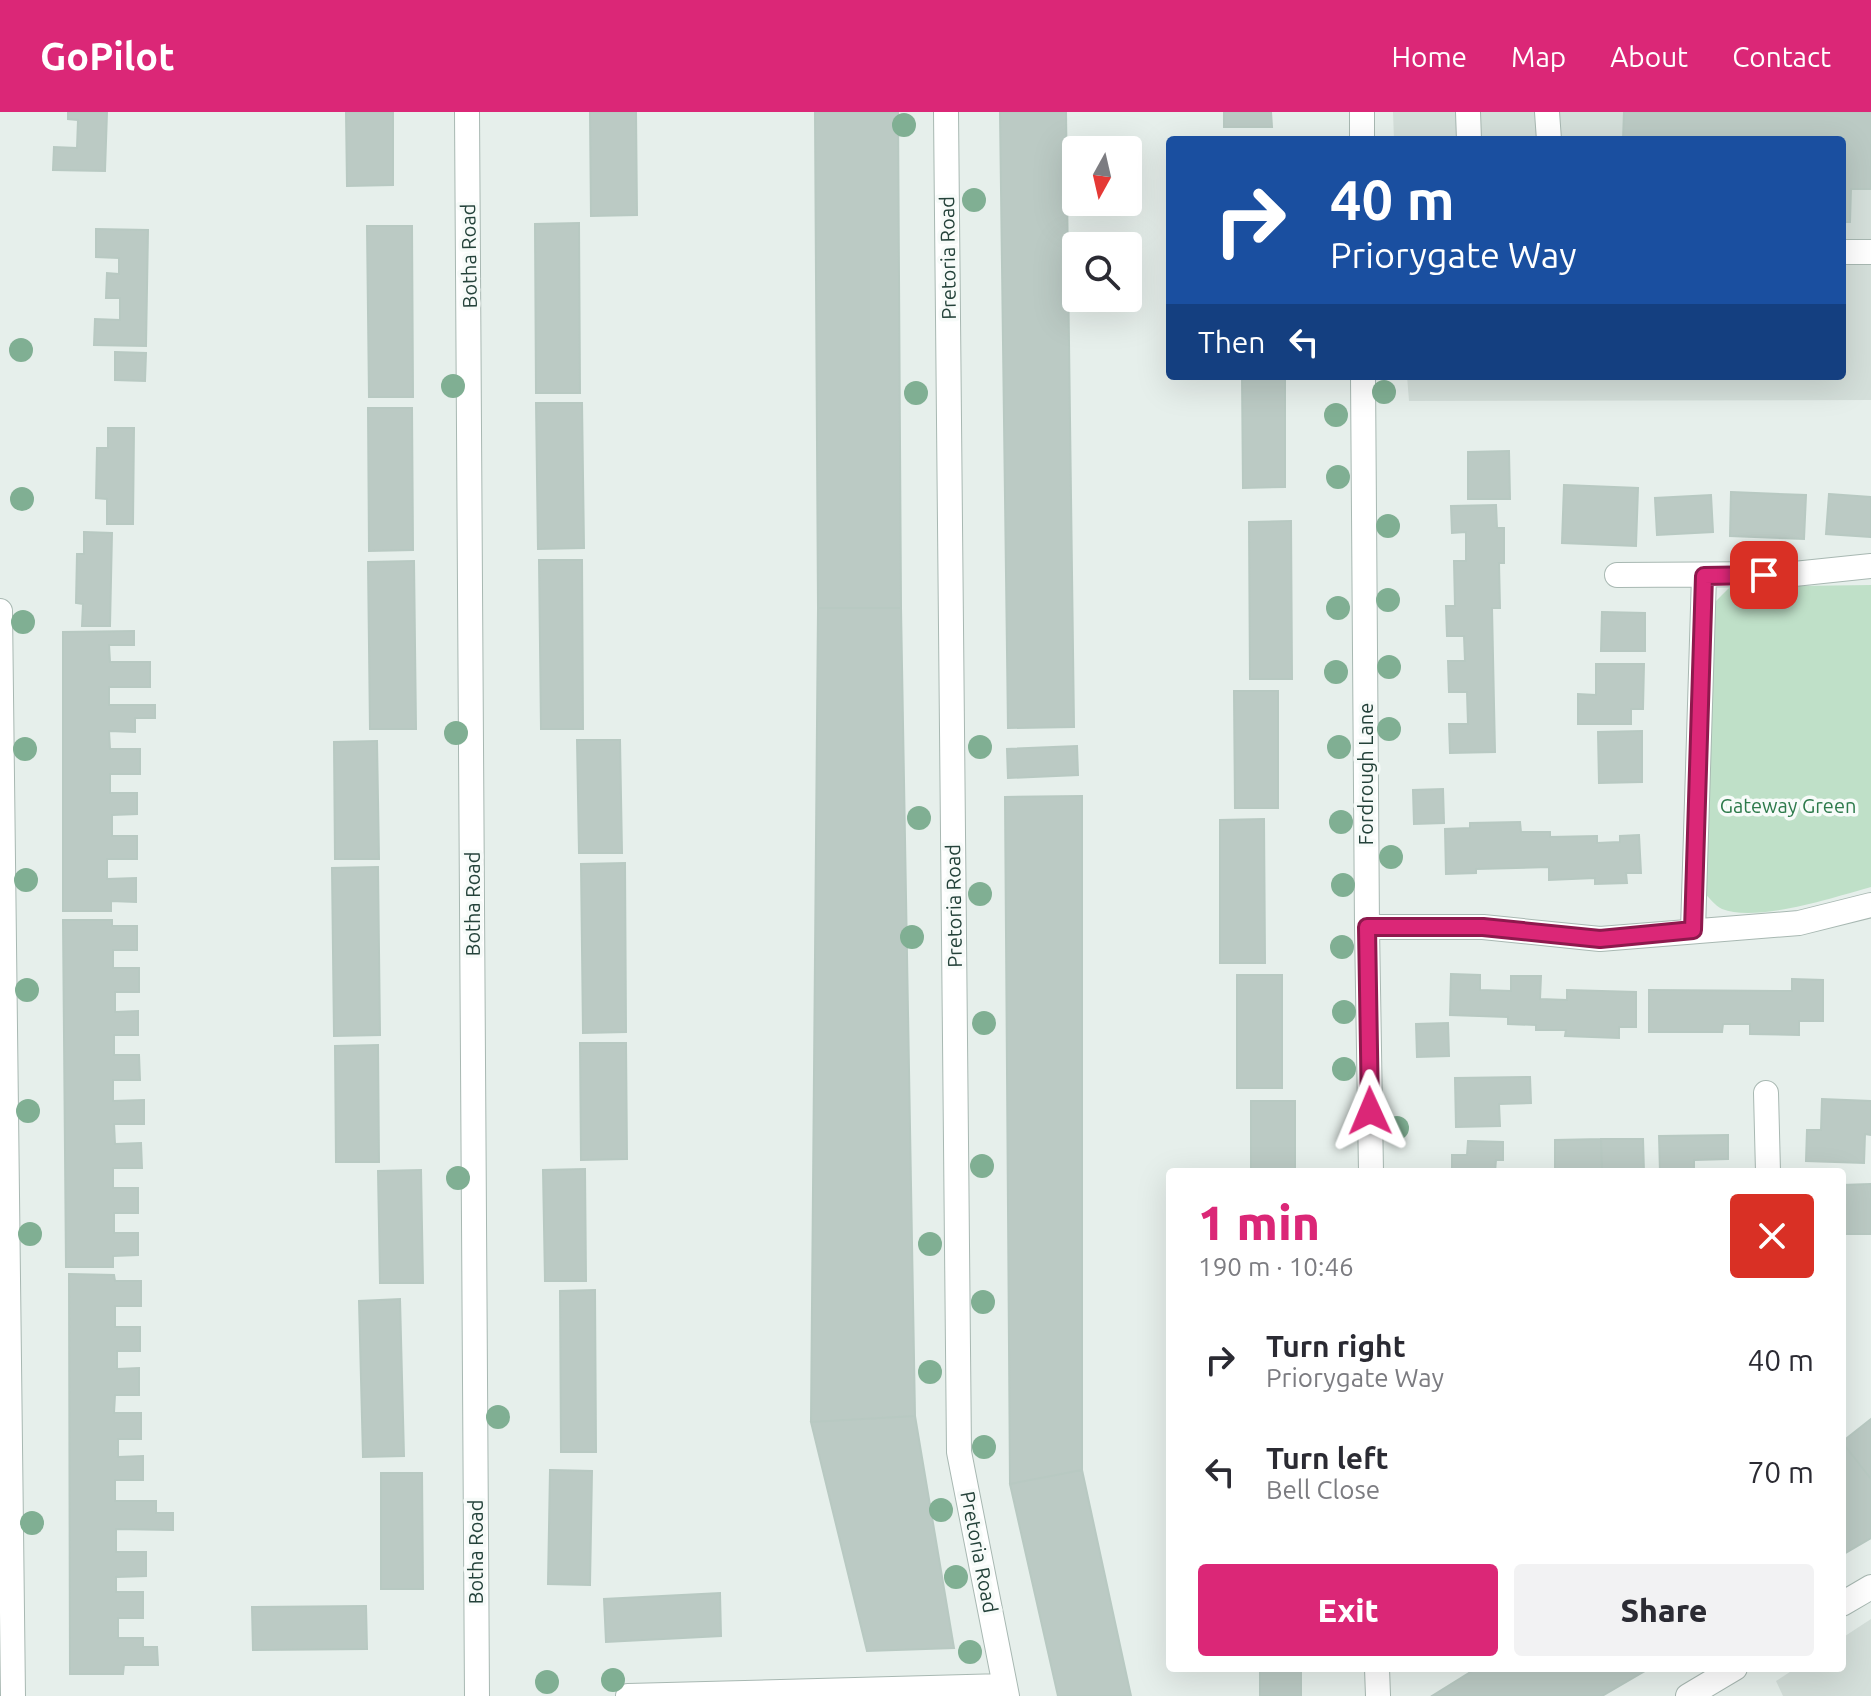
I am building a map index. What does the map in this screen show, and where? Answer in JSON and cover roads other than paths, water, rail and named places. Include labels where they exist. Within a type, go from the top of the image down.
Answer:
[{"type":"street","name":"Botha Road","points":[[467,112],[477,1696]]},
{"type":"street","name":"Pretoria Road","points":[[946,112],[959,1452],[1006,1691]]},
{"type":"street","points":[[1362,112],[1362,136]]},
{"type":"street","points":[[1468,112],[1469,136]]},
{"type":"street","points":[[1547,112],[1549,136]]},
{"type":"street","points":[[1846,252],[1871,252]]},
{"type":"street","name":"Fordrough Lane","points":[[1363,380],[1371,1168]]},
{"type":"street","points":[[1617,575],[1794,574],[1871,566]]},
{"type":"street","points":[[1693,930],[1704,576]]},
{"type":"street","points":[[0,611],[13,1696]]},
{"type":"street","points":[[1367,927],[1483,927],[1600,939],[1799,923],[1871,905]]},
{"type":"street","points":[[1766,1093],[1768,1168]]},
{"type":"street","points":[[1846,1602],[1871,1587]]},
{"type":"street","points":[[1377,1672],[1378,1696]]},
{"type":"street","points":[[1688,1696],[1728,1672]]},
{"type":"street","points":[[628,1696],[1006,1691]]},
{"type":"park label","name":"Gateway Green","points":[[1788,806]]}]
